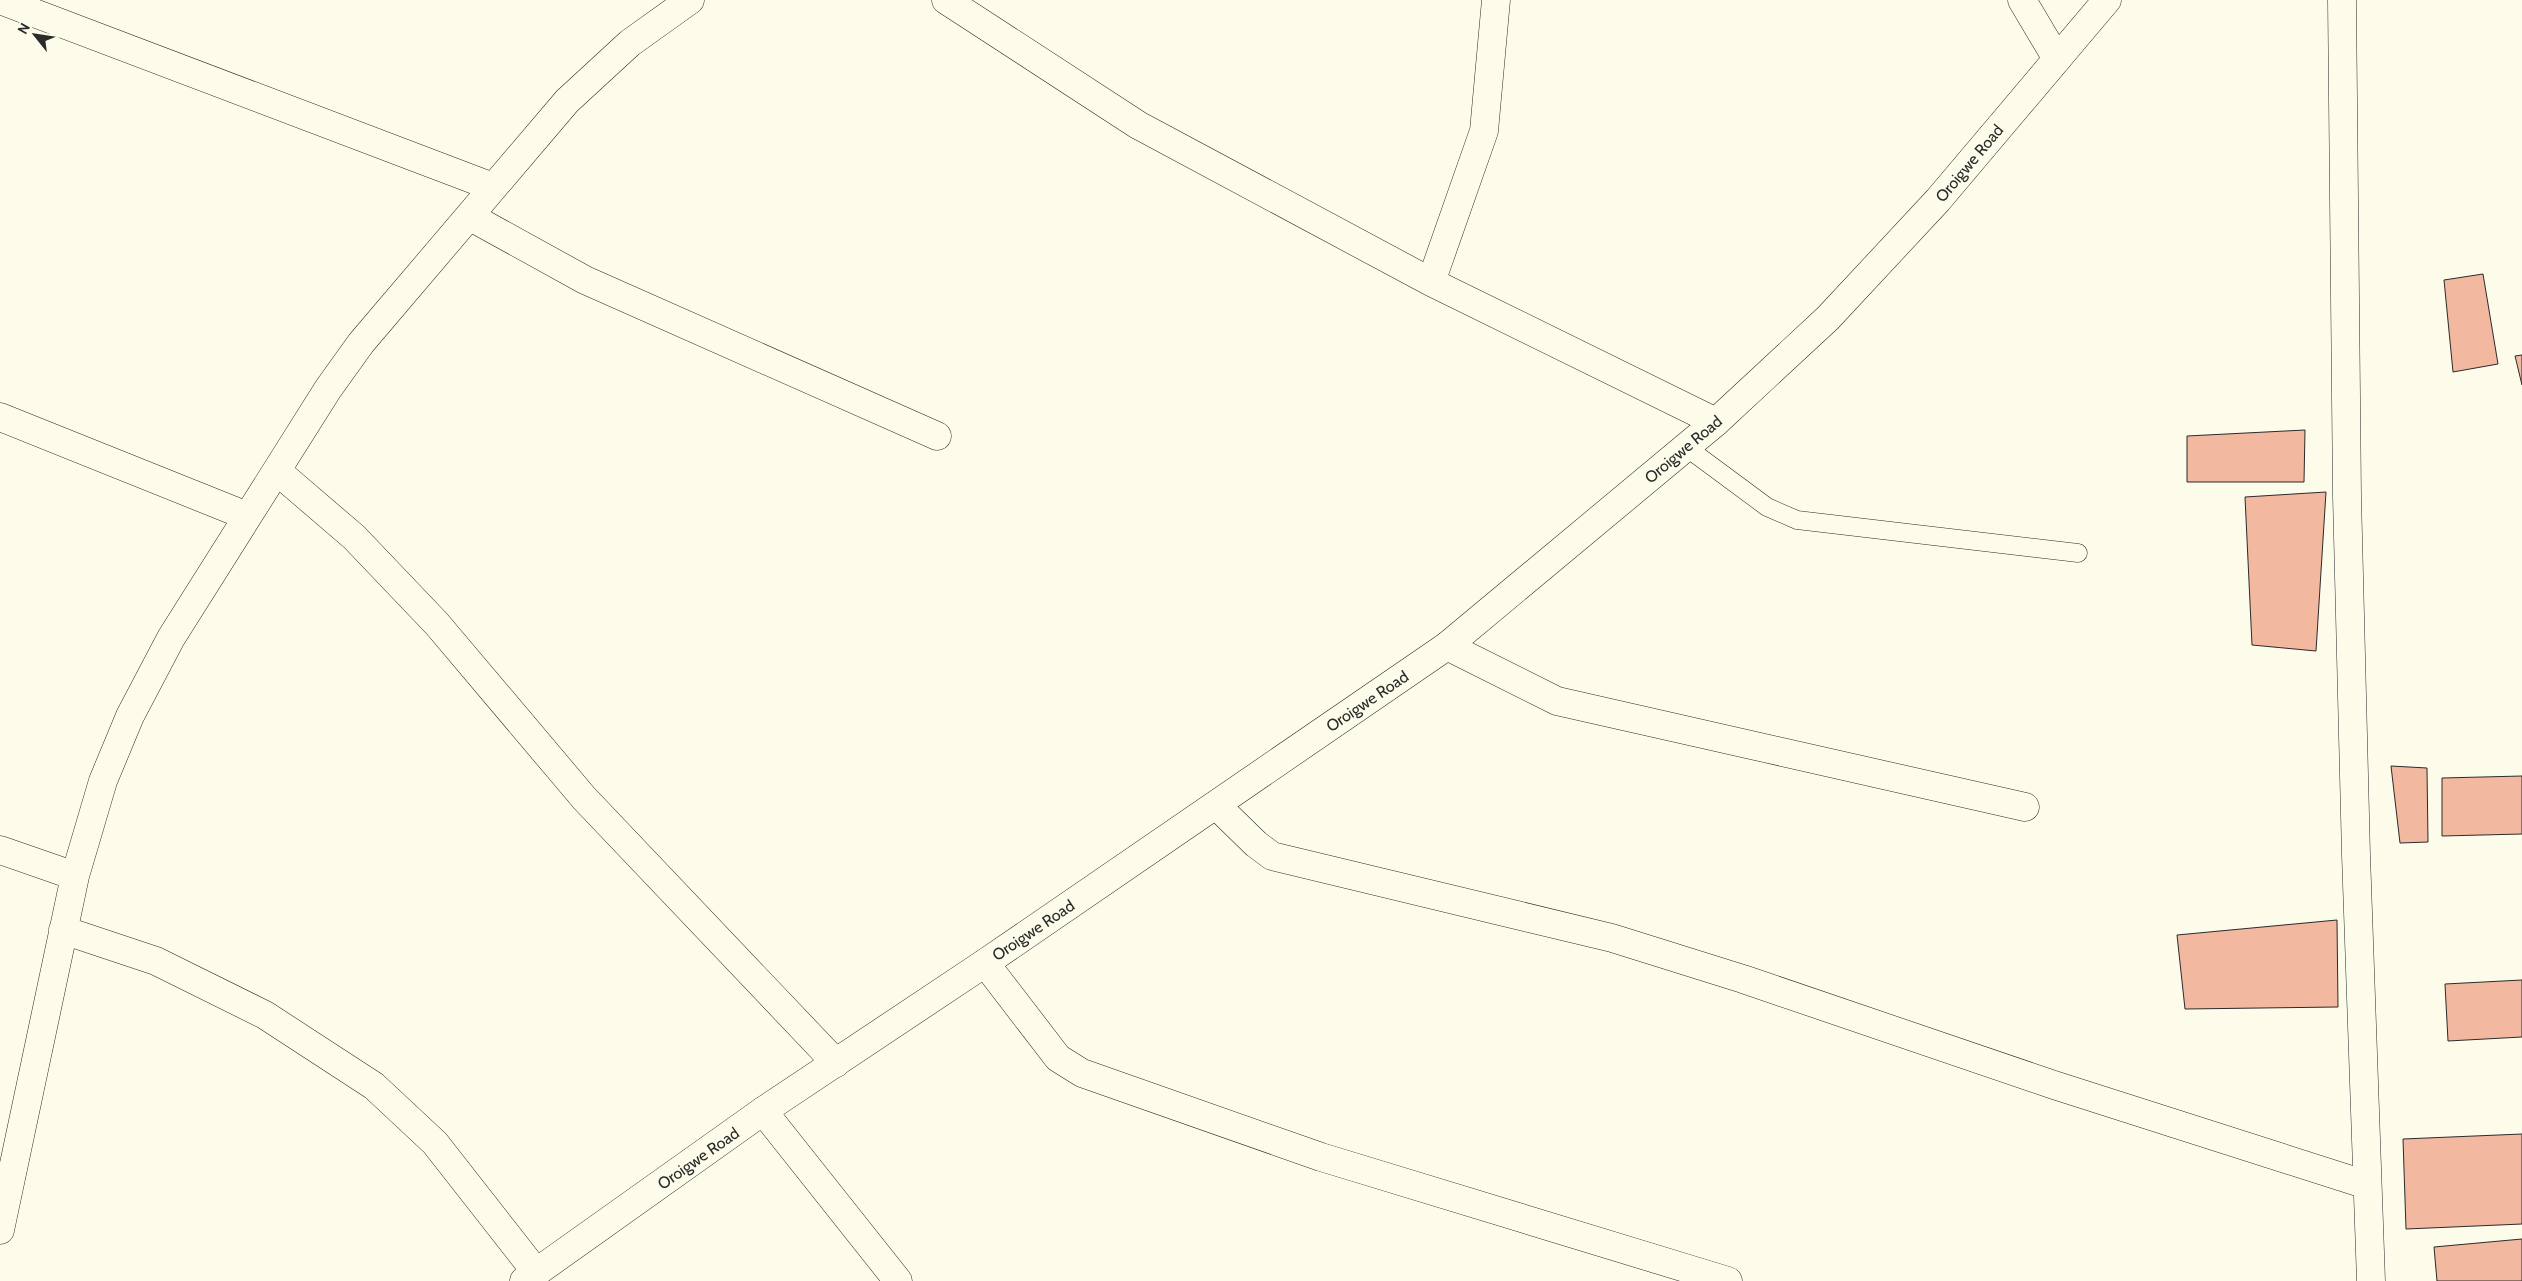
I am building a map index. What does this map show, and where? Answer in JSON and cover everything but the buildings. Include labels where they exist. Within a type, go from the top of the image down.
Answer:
[{"type":"street","points":[[0,0],[494,187]]},
{"type":"street","points":[[0,1230],[75,876],[103,781],[130,716],[171,638],[246,516],[277,471],[328,389],[361,343],[566,101],[630,43],[690,0]]},
{"type":"street","points":[[946,0],[1138,125],[1430,282],[1716,422]]},
{"type":"street","points":[[1430,282],[1484,131],[1496,0]]},
{"type":"street","points":[[2022,0],[2057,59]]},
{"type":"street","name":"Oroigwe Road","points":[[530,1276],[763,1112],[1447,646],[1716,422],[1828,318],[1938,200],[2107,0]]},
{"type":"street","points":[[2342,0],[2347,496],[2371,1281]]},
{"type":"street","points":[[469,216],[594,284],[936,436]]},
{"type":"street","points":[[0,418],[246,516]]},
{"type":"street","points":[[277,471],[354,537],[437,624],[584,798],[836,1062]]},
{"type":"street","points":[[1447,646],[1557,701],[2024,807]]},
{"type":"street","points":[[1216,805],[1256,844],[1272,856],[1612,938],[1743,979],[2054,1085],[2367,1185]]},
{"type":"street","points":[[0,850],[75,876]]},
{"type":"street","points":[[63,930],[156,961],[257,1011],[374,1086],[436,1142],[530,1276]]},
{"type":"street","points":[[984,963],[1058,1058],[1082,1073],[1321,1157],[1728,1281]]},
{"type":"street","points":[[763,1112],[898,1281]]},
{"type":"lane","points":[[1686,447],[1767,507],[1797,520],[2078,553]]}]
